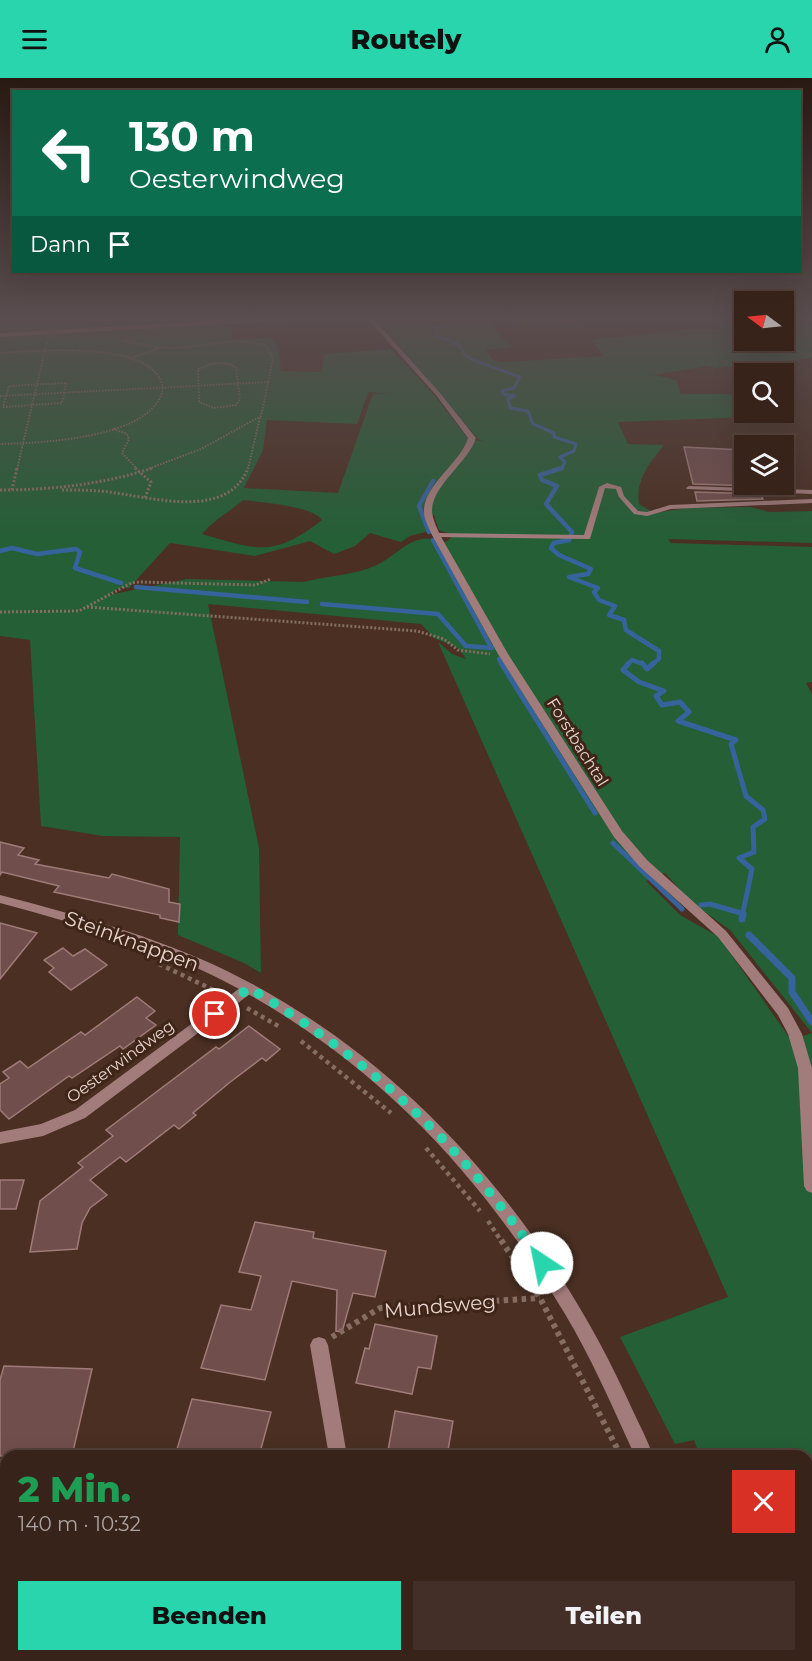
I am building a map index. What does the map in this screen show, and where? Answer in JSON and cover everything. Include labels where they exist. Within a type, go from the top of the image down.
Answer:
[{"type":"street","name":"Forstbachtal","points":[[435,391],[472,438],[469,448],[439,485],[429,503],[428,514],[436,535],[503,654],[618,834],[643,863],[722,934],[783,1012],[795,1034],[805,1068],[812,1186]]},
{"type":"street","name":"Steinknappen","points":[[0,899],[119,932],[249,988],[298,1017],[393,1089],[449,1143],[507,1211],[566,1298],[621,1400],[642,1450]]},
{"type":"street","name":"Oesterwindweg","points":[[0,1138],[43,1130],[80,1114],[249,988]]},
{"type":"street","points":[[319,1345],[337,1450]]},
{"type":"lane","points":[[436,535],[587,537],[602,488],[607,485],[619,488],[621,496],[636,513],[647,514],[669,507],[812,501]]},
{"type":"lane","points":[[689,488],[734,489]]},
{"type":"lane","points":[[794,491],[812,492]]},
{"type":"lane","points":[[773,495],[778,504]]},
{"type":"path","points":[[8,391],[3,407],[62,404],[64,393]]},
{"type":"path","points":[[12,490],[36,391]]},
{"type":"path","points":[[0,396],[107,391]]},
{"type":"path","points":[[0,444],[48,443],[112,429],[143,416],[159,402],[163,391]]},
{"type":"path","points":[[199,391],[202,405],[222,408],[240,402],[240,391]]},
{"type":"path","points":[[0,489],[115,492],[145,498],[201,500],[236,488],[244,477],[268,391]]},
{"type":"path","points":[[52,490],[143,472],[199,452],[261,416]]},
{"type":"path","points":[[112,429],[127,434],[129,439],[122,453],[126,460],[143,472],[151,482],[145,498]]},
{"type":"path","points":[[0,612],[79,611],[131,584],[140,582],[255,585],[271,579]]},
{"type":"path","points":[[87,607],[417,631],[444,639],[458,650],[478,655],[503,654]]},
{"type":"path","points":[[156,963],[235,1000],[290,1033]]},
{"type":"path","points":[[299,1040],[393,1115]]},
{"type":"path","points":[[425,1147],[486,1218],[540,1298],[618,1450]]},
{"type":"path","name":"Mundsweg","points":[[319,1345],[380,1308],[540,1298]]},
{"type":"green space","points":[[0,391],[430,391],[469,440],[483,441],[479,440],[437,391],[680,391],[681,394],[731,394],[734,398],[734,418],[618,422],[628,444],[664,445],[649,465],[639,487],[639,504],[654,513],[687,508],[750,507],[770,512],[812,511],[812,543],[668,539],[671,543],[812,547],[812,682],[806,683],[812,694],[812,1033],[812,1450],[698,1450],[694,1440],[675,1444],[620,1337],[728,1297],[438,642],[452,654],[466,659],[458,648],[434,638],[421,624],[208,604],[259,848],[261,973],[244,963],[178,935],[180,837],[103,836],[41,826],[30,640],[0,636]],"holes":[[[368,392],[390,394],[373,394],[338,493],[244,488],[263,450],[267,420],[357,424]],[[243,500],[308,511],[322,520],[290,540],[265,547],[237,544],[202,534]],[[434,515],[439,530],[454,535],[446,542],[418,540],[368,569],[304,582],[187,579],[109,595],[118,588],[129,588],[170,543],[255,556],[310,541],[334,554],[355,546],[370,533],[401,542],[410,536],[429,531],[424,518]],[[665,873],[691,902],[730,930],[812,1033],[791,1040],[719,937],[680,915],[646,881]]]},
{"type":"building","points":[[684,447],[734,450],[734,485],[693,484]]},
{"type":"building","points":[[695,492],[761,495],[763,499],[697,501]]},
{"type":"building","points":[[0,842],[24,848],[18,855],[39,860],[35,864],[109,878],[112,874],[169,889],[169,902],[180,904],[179,922],[160,918],[160,915],[54,892],[59,886],[2,872],[0,875]]},
{"type":"building","points":[[0,923],[37,933],[0,979]]},
{"type":"building","points":[[63,948],[73,956],[85,949],[107,965],[71,990],[49,972],[54,968],[44,960]]},
{"type":"building","points":[[137,997],[155,1011],[146,1018],[156,1025],[123,1049],[120,1046],[72,1078],[69,1076],[9,1119],[0,1110],[0,1084],[9,1078],[3,1072],[20,1061],[28,1068],[81,1032],[85,1035]]},
{"type":"building","points":[[249,1026],[280,1049],[266,1061],[262,1058],[229,1083],[193,1113],[196,1115],[179,1129],[174,1125],[126,1162],[120,1157],[90,1180],[107,1195],[90,1208],[82,1223],[77,1249],[30,1252],[40,1201],[83,1167],[78,1163],[113,1136],[106,1130],[216,1047],[219,1049]]},
{"type":"building","points":[[0,1180],[24,1180],[16,1209],[0,1209]]},
{"type":"building","points":[[255,1222],[314,1232],[313,1238],[386,1251],[375,1297],[353,1293],[342,1332],[336,1331],[337,1290],[292,1281],[265,1380],[201,1368],[221,1305],[251,1310],[261,1276],[239,1272]]},
{"type":"building","points":[[375,1324],[437,1336],[431,1369],[418,1367],[412,1394],[356,1383],[365,1348],[369,1349]]},
{"type":"building","points":[[4,1366],[92,1369],[73,1450],[0,1450],[0,1380]]},
{"type":"building","points":[[192,1399],[271,1412],[261,1450],[177,1450]]},
{"type":"building","points":[[395,1411],[453,1421],[448,1450],[388,1450]]},
{"type":"waterway","points":[[503,391],[503,394],[515,396],[508,399],[510,408],[528,411],[533,424],[554,433],[554,437],[576,444],[574,451],[560,457],[565,462],[561,468]]},
{"type":"waterway","points":[[561,468],[540,475],[542,480],[557,486],[546,504],[572,532],[569,540],[554,543],[551,548],[559,555],[591,569],[588,574],[569,577],[598,588],[594,592],[599,600],[615,606],[609,615],[624,620],[626,630],[659,651],[659,659],[652,664]]},
{"type":"waterway","points":[[429,532],[419,506],[433,481]]},
{"type":"waterway","points":[[433,540],[491,647]]},
{"type":"waterway","points":[[0,551],[12,548],[37,554],[76,549],[80,552],[75,568],[121,583]]},
{"type":"waterway","points":[[136,587],[307,602]]},
{"type":"waterway","points":[[322,604],[438,614],[466,646],[492,648]]},
{"type":"waterway","points":[[499,659],[502,664]]},
{"type":"waterway","points":[[629,663],[632,660],[643,664]]},
{"type":"waterway","points":[[501,663],[595,813]]},
{"type":"waterway","points":[[629,663],[623,670],[639,682],[664,691],[656,696],[662,705],[680,702],[689,712],[678,721],[736,740],[731,744],[746,796],[763,810],[765,819],[753,827],[754,852],[739,858],[752,869],[743,914]]},
{"type":"waterway","points":[[643,664],[647,669],[654,663]]},
{"type":"waterway","points":[[613,843],[682,909]]},
{"type":"waterway","points":[[701,905],[710,904],[743,914]]},
{"type":"waterway","points":[[742,919],[743,915]]},
{"type":"waterway","points":[[749,935],[792,978],[792,992],[812,1022]]},
{"type":"route","points":[[215,1014],[249,988],[298,1017],[351,1054],[393,1089],[449,1143],[507,1211],[542,1263]]}]
